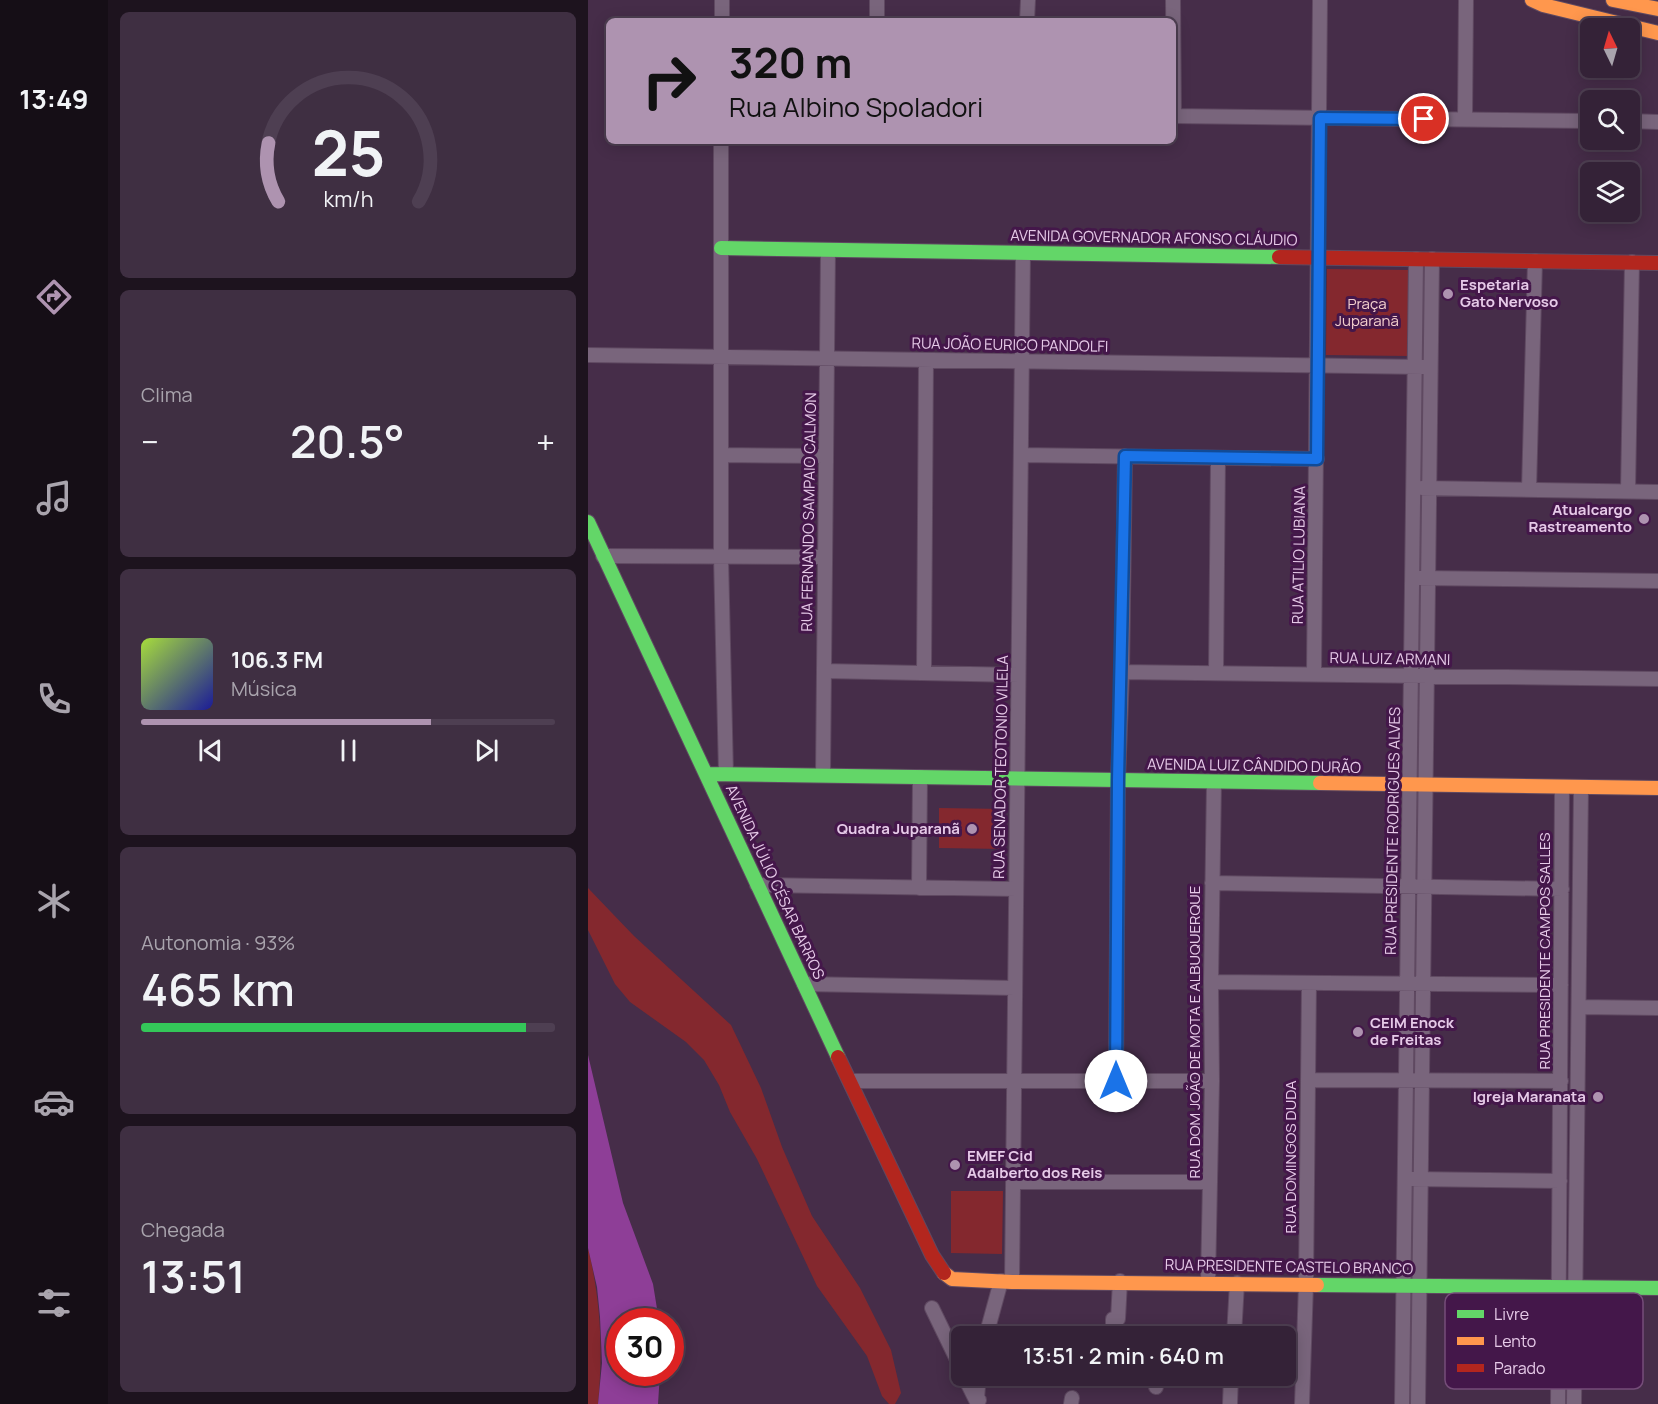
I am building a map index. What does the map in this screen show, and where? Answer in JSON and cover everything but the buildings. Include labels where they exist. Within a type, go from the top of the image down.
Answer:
[{"type":"street","points":[[722,0],[722,18]]},
{"type":"street","points":[[877,0],[877,18]]},
{"type":"street","points":[[1028,0],[1028,18]]},
{"type":"street","points":[[1173,0],[1173,18]]},
{"type":"street","name":"RUA ATILIO LUBIANA","points":[[1314,674],[1320,0]]},
{"type":"street","points":[[1465,120],[1466,0]]},
{"type":"street","points":[[1532,0],[1596,18]]},
{"type":"street","points":[[1608,18],[1612,0],[1658,9]]},
{"type":"street","points":[[1176,116],[1580,121]]},
{"type":"street","points":[[1640,122],[1658,122]]},
{"type":"street","points":[[721,144],[721,455],[726,774]]},
{"type":"street","name":"AVENIDA GOVERNADOR AFONSO CLÁUDIO","points":[[721,248],[1658,263]]},
{"type":"street","name":"RUA FERNANDO SAMPAIO CALMON","points":[[823,776],[828,249]]},
{"type":"street","name":"RUA SENADOR TEOTONIO VILELA","points":[[990,1326],[1006,1281],[1013,1182],[1023,253]]},
{"type":"street","name":"RUA PRESIDENTE RODRIGUES ALVES","points":[[1402,1404],[1416,259]]},
{"type":"street","points":[[1418,1404],[1432,259]]},
{"type":"street","points":[[1529,490],[1535,261]]},
{"type":"street","points":[[1628,491],[1632,262]]},
{"type":"street","name":"RUA JOÃO EURICO PANDOLFI","points":[[588,355],[1431,367]]},
{"type":"street","points":[[924,673],[926,360]]},
{"type":"street","points":[[721,455],[826,456]]},
{"type":"street","points":[[1021,455],[1317,459]]},
{"type":"street","points":[[1116,1081],[1118,780],[1125,456]]},
{"type":"street","points":[[1216,673],[1218,458]]},
{"type":"street","points":[[1413,488],[1658,492]]},
{"type":"street","name":"AVENIDA JÚLIO CÉSAR BARROS","points":[[588,522],[932,1255]]},
{"type":"street","points":[[603,556],[825,557]]},
{"type":"street","points":[[1412,577],[1658,581]]},
{"type":"street","points":[[824,671],[1018,675]]},
{"type":"street","name":"RUA LUIZ ARMANI","points":[[1122,672],[1658,679]]},
{"type":"street","name":"AVENIDA LUIZ CÂNDIDO DURÃO","points":[[706,774],[1658,788]]},
{"type":"street","points":[[919,888],[920,777]]},
{"type":"street","name":"RUA DOM JOÃO DE MOTA E ALBUQUERQUE","points":[[1208,1282],[1214,782]]},
{"type":"street","name":"RUA PRESIDENTE CAMPOS SALLES","points":[[1559,1293],[1562,787]]},
{"type":"street","points":[[1575,1293],[1581,787]]},
{"type":"street","points":[[1212,883],[1562,889]]},
{"type":"street","points":[[757,885],[1016,889]]},
{"type":"street","points":[[1211,982],[1561,985]]},
{"type":"street","name":"RUA DOMINGOS DUDA","points":[[1302,1404],[1306,1284],[1309,983]]},
{"type":"street","points":[[804,984],[1015,988]]},
{"type":"street","points":[[1579,1007],[1658,1008]]},
{"type":"street","points":[[851,1081],[1212,1080]]},
{"type":"street","points":[[1308,1080],[1561,1081]]},
{"type":"street","points":[[1405,1179],[1560,1181]]},
{"type":"street","points":[[1013,1182],[1210,1182]]},
{"type":"street","name":"RUA PRESIDENTE CASTELO BRANCO","points":[[932,1255],[942,1271],[952,1279],[1658,1288]]},
{"type":"street","points":[[1113,1326],[1113,1319],[1118,1319],[1120,1281]]},
{"type":"street","points":[[1235,1326],[1237,1283]]},
{"type":"street","points":[[932,1308],[951,1347]]},
{"type":"street","points":[[970,1386],[978,1401]]},
{"type":"street","points":[[978,1401],[979,1386]]},
{"type":"street","points":[[1230,1404],[1231,1386]]},
{"type":"street","name":"RUA PRESIDENTE CAMPOS SALLES","points":[[1558,1389],[1558,1404]]},
{"type":"street","points":[[1574,1389],[1574,1404]]},
{"type":"green space","name":"Praça Juparanã","points":[[1327,269],[1409,270],[1408,356],[1326,355]]},
{"type":"green space","name":"Quadra Juparanã","points":[[939,808],[1005,809],[1004,849],[939,848]]},
{"type":"green space","points":[[588,888],[634,936],[731,1025],[761,1088],[782,1147],[812,1216],[860,1288],[891,1350],[901,1393],[895,1404],[889,1404],[882,1396],[867,1356],[817,1286],[757,1159],[704,1060],[686,1042],[630,1002],[615,984],[588,930]]},
{"type":"green space","points":[[951,1191],[1003,1191],[1002,1254],[951,1253]]},
{"type":"green space","points":[[588,1248],[596,1287],[600,1326],[598,1404],[588,1404]]},
{"type":"shaded area","points":[[588,1055],[623,1203],[653,1284],[657,1308],[606,1308],[606,1386],[659,1386],[658,1404],[598,1404],[602,1363],[600,1317],[597,1287],[588,1248]]},
{"type":"traffic: fast","points":[[721,248],[1279,257]]},
{"type":"traffic: fast","points":[[588,522],[838,1057]]},
{"type":"traffic: fast","points":[[706,774],[1320,783]]},
{"type":"traffic: fast","points":[[1317,1285],[1658,1288]]},
{"type":"traffic: slow","points":[[1532,0],[1543,5],[1658,33]]},
{"type":"traffic: slow","points":[[1613,0],[1658,9]]},
{"type":"traffic: slow","points":[[1320,783],[1658,788]]},
{"type":"traffic: slow","points":[[944,1273],[952,1279],[1012,1282],[1317,1285]]},
{"type":"traffic: jam","points":[[1279,257],[1658,263]]},
{"type":"traffic: jam","points":[[838,1057],[932,1255],[944,1273]]},
{"type":"place","name":"Espetaria Gato Nervoso","points":[[1448,294]]},
{"type":"place","name":"Atualcargo Rastreamento","points":[[1644,519]]},
{"type":"place","name":"Quadra Juparanã","points":[[972,829]]},
{"type":"place","name":"CEIM Enock de Freitas","points":[[1358,1032]]},
{"type":"place","name":"Igreja Maranata","points":[[1598,1097]]},
{"type":"place","name":"EMEF Cid Adalberto dos Reis","points":[[955,1165]]},
{"type":"route","points":[[1116,1081],[1118,780],[1125,456],[1317,459],[1320,118],[1424,119]]}]
